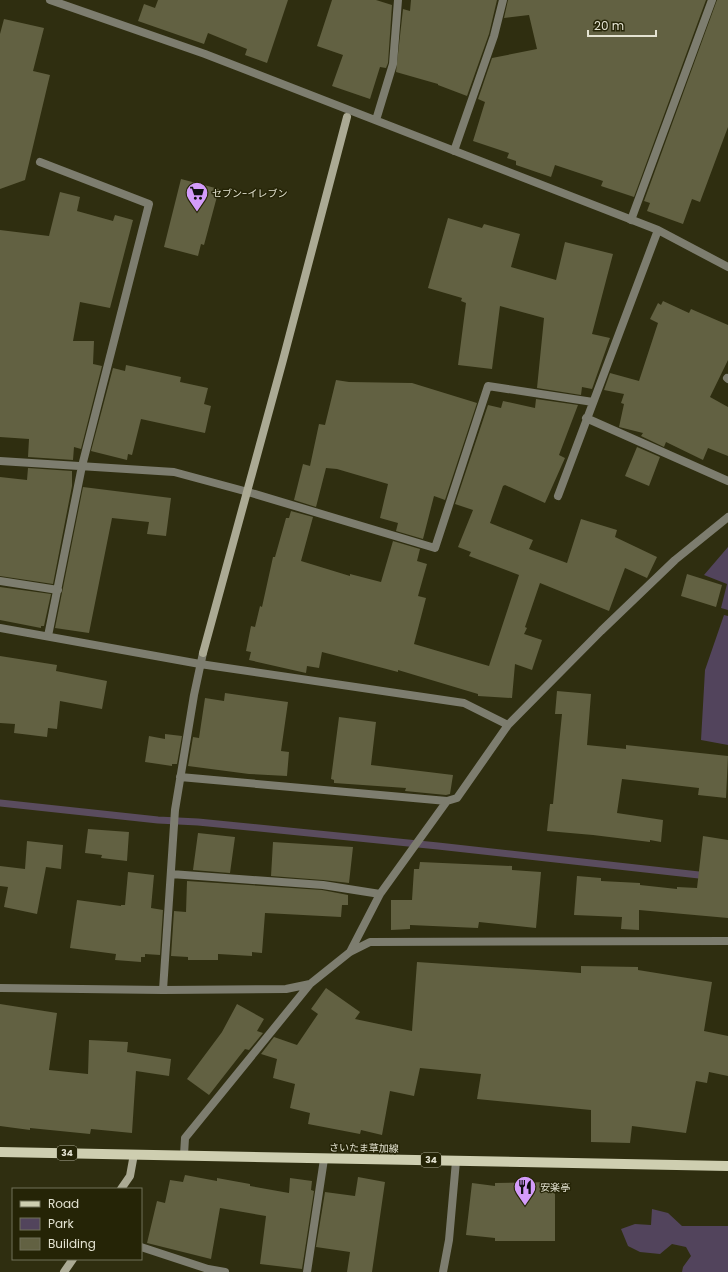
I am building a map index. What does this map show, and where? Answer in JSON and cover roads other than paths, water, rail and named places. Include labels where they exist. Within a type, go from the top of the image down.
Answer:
[{"type":"main road","name":"さいたま草加線","points":[[0,1152],[728,1166]]},
{"type":"street","points":[[50,0],[205,54],[347,113],[376,120],[658,230],[728,267]]},
{"type":"street","points":[[376,120],[393,64],[398,0]]},
{"type":"street","points":[[454,151],[494,36],[503,0]]},
{"type":"street","points":[[631,220],[712,0]]},
{"type":"street","points":[[163,990],[175,810],[200,664],[248,492],[347,113]]},
{"type":"street","points":[[40,162],[149,204],[82,466],[48,636]]},
{"type":"street","points":[[558,496],[592,402],[658,230]]},
{"type":"street","points":[[0,461],[174,472],[248,492],[435,548],[488,386],[592,402]]},
{"type":"street","points":[[586,418],[728,481]]},
{"type":"street","points":[[180,777],[447,802],[457,798],[508,725],[601,631],[676,560],[728,517]]},
{"type":"street","points":[[0,580],[58,590]]},
{"type":"street","points":[[0,628],[200,664],[464,703],[508,725]]},
{"type":"street","points":[[350,952],[380,894],[447,802]]},
{"type":"street","points":[[171,874],[323,885],[380,894]]},
{"type":"street","points":[[184,1155],[185,1138],[310,984],[350,952],[370,942],[728,941]]},
{"type":"street","points":[[0,988],[163,990],[286,989],[310,984]]},
{"type":"street","points":[[122,1188],[130,1176],[134,1154]]},
{"type":"street","points":[[307,1272],[324,1159]]},
{"type":"street","points":[[443,1272],[449,1240],[456,1161]]},
{"type":"street","points":[[142,1247],[208,1269],[225,1272]]},
{"type":"street","points":[[64,1272],[72,1260]]},
{"type":"waterway","points":[[0,803],[158,820],[198,822],[438,846],[708,876]]},
{"type":"place","name":"セブン-イレブン","points":[[197,212]]},
{"type":"place","name":"安楽亭","points":[[525,1206]]}]
